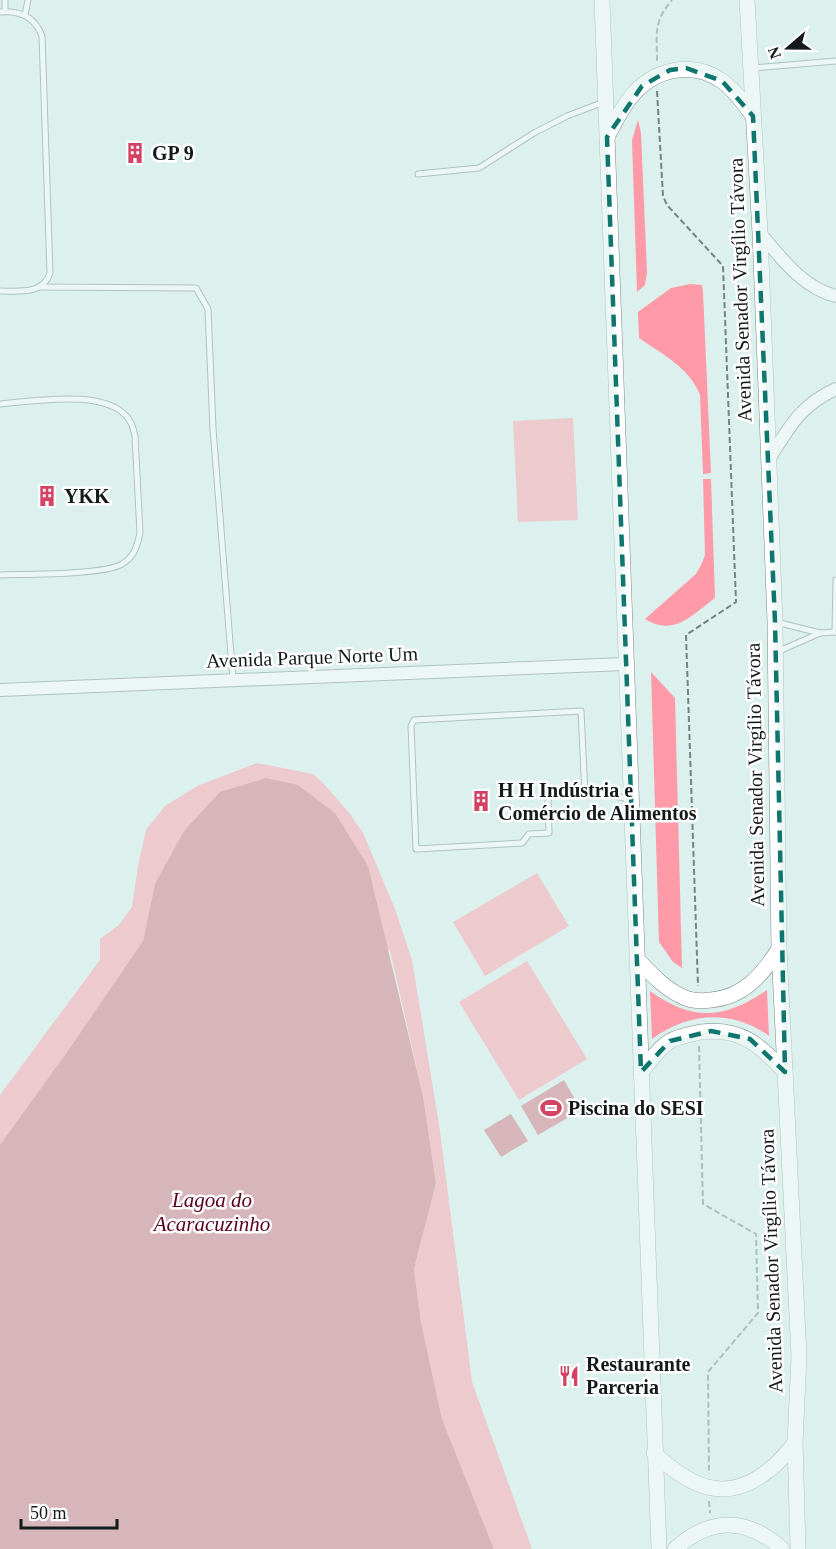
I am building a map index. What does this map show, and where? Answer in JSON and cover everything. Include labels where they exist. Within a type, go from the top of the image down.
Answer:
[{"type":"main road","points":[[602,0],[659,1549]]},
{"type":"main road","name":"Avenida Senador Virgílio Távora","points":[[747,0],[752,68],[775,622],[779,949],[799,1357],[795,1443],[798,1549]]},
{"type":"main road","points":[[607,137],[631,98],[642,86],[670,70],[686,68],[702,71],[722,81],[736,94],[753,116]]},
{"type":"main road","points":[[637,959],[675,993],[690,1000],[716,1000],[736,994],[751,985],[766,969],[779,949]]},
{"type":"main road","points":[[641,1072],[670,1041],[699,1033],[723,1031],[750,1039],[785,1072]]},
{"type":"main road","points":[[654,1453],[674,1472],[689,1482],[725,1489],[747,1485],[771,1470],[795,1443]]},
{"type":"main road","points":[[675,1549],[685,1539],[710,1527],[740,1526],[768,1536],[782,1549]]},
{"type":"street","points":[[759,233],[788,266],[810,284],[836,296]]},
{"type":"street","points":[[768,461],[792,421],[809,404],[836,390]]},
{"type":"street","name":"Avenida Parque Norte Um","points":[[0,690],[625,664]]},
{"type":"lane","points":[[0,291],[30,290],[39,287],[47,282],[50,273],[42,36],[39,27],[24,15],[3,11],[5,0]]},
{"type":"lane","points":[[24,15],[28,0]]},
{"type":"lane","points":[[752,68],[836,61]]},
{"type":"lane","points":[[418,174],[479,168],[534,133],[567,116],[606,102]]},
{"type":"lane","points":[[39,287],[196,288],[208,309],[213,429],[233,680]]},
{"type":"lane","points":[[0,404],[86,398],[108,403],[131,421],[135,436],[140,533],[137,549],[131,558],[120,566],[102,571],[0,575]]},
{"type":"lane","points":[[775,622],[820,633],[836,632],[836,580]]},
{"type":"lane","points":[[774,653],[802,643],[820,633]]},
{"type":"lane","points":[[585,795],[580,711],[414,720],[411,726],[416,849],[522,843],[529,834],[549,833],[550,793],[585,795],[604,793],[630,799]]},
{"type":"path","points":[[672,0],[657,22],[657,76],[663,196],[667,205],[723,266],[736,602],[686,635],[698,1000]]},
{"type":"path","points":[[699,1033],[704,1204],[756,1234],[758,1313],[708,1372],[710,1527]]},
{"type":"highlighted area","points":[[686,68],[722,81],[753,116],[775,622],[785,1072],[750,1039],[711,1031],[670,1041],[641,1072],[607,137],[642,86],[670,70]]},
{"type":"shaded area","points":[[638,120],[641,133],[647,272],[645,285],[637,292],[632,140]]},
{"type":"shaded area","points":[[690,284],[702,285],[703,292],[711,473],[703,474],[700,395],[682,369],[639,338],[638,312],[671,288]]},
{"type":"shaded area","points":[[573,418],[578,520],[518,522],[513,421]]},
{"type":"shaded area","points":[[703,479],[711,479],[715,598],[682,622],[665,626],[655,624],[645,619],[696,574],[705,555]]},
{"type":"shaded area","points":[[651,672],[675,698],[682,968],[673,962],[659,942]]},
{"type":"shaded area","points":[[257,763],[313,774],[324,784],[363,833],[395,909],[412,960],[440,1131],[472,1382],[532,1549],[494,1549],[442,1419],[421,1322],[414,1269],[436,1183],[423,1096],[390,950],[155,884],[143,941],[71,1048],[0,1145],[0,1095],[100,960],[100,939],[119,925],[132,907],[146,830],[165,806],[197,786]]},
{"type":"shaded area","points":[[537,873],[569,926],[485,976],[453,922]]},
{"type":"shaded area","points":[[527,961],[587,1059],[519,1100],[459,1002]]},
{"type":"shaded area","points":[[767,990],[769,1036],[740,1021],[710,1017],[680,1023],[652,1039],[650,991],[681,1008],[709,1013],[737,1007]]},
{"type":"water","name":"Lagoa do Acaracuzinho","points":[[266,778],[298,785],[335,813],[368,866],[423,1096],[436,1183],[414,1269],[421,1322],[442,1419],[494,1549],[0,1549],[0,1145],[143,941],[155,884],[184,831],[220,792]]},
{"type":"water","name":"Piscina do SESI","points":[[564,1080],[581,1110],[538,1135],[521,1106]]},
{"type":"water","points":[[511,1114],[528,1141],[501,1157],[484,1130]]},
{"type":"place","name":"GP 9","points":[[135,153]]},
{"type":"place","name":"YKK","points":[[47,496]]},
{"type":"place","name":"H H Indústria e Comércio de Alimentos","points":[[481,801]]},
{"type":"place","name":"Piscina do SESI","points":[[551,1108]]},
{"type":"place","name":"Restaurante Parceria","points":[[569,1376]]}]
